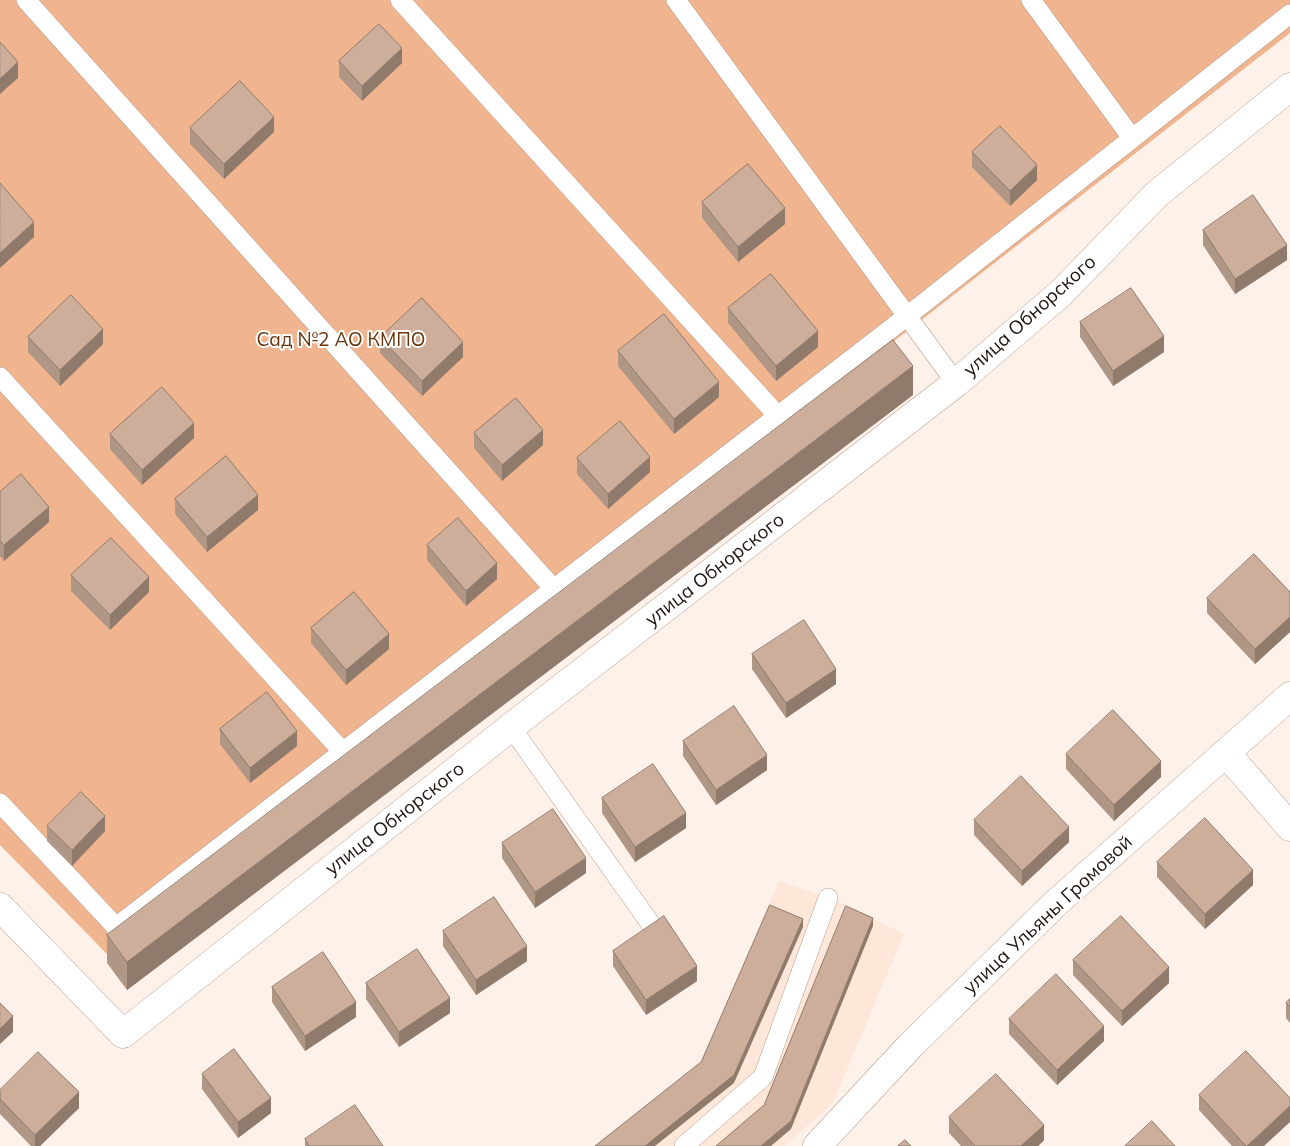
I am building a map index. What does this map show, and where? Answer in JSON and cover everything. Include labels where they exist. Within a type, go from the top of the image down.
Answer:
[{"type":"street","name":"улица Обнорского","points":[[0,907],[123,1034],[511,727],[956,383],[1061,293],[1156,194],[1290,87]]},
{"type":"street","name":"улица Ульяны Громовой","points":[[817,1146],[911,1045],[1056,904],[1290,696]]},
{"type":"street","points":[[1227,754],[1290,827]]},
{"type":"lane","points":[[26,0],[554,589]]},
{"type":"lane","points":[[400,0],[778,416]]},
{"type":"lane","points":[[676,0],[956,383]]},
{"type":"lane","points":[[1030,0],[1132,138]]},
{"type":"lane","points":[[0,803],[116,927],[906,317],[1290,14]]},
{"type":"lane","points":[[0,377],[343,752]]},
{"type":"lane","points":[[511,727],[650,923]]},
{"type":"lane","points":[[684,1146],[763,1077],[828,898]]},
{"type":"shaded area","points":[[779,881],[833,899],[904,934],[833,1103],[785,1146],[601,1146],[698,1069]]},
{"type":"green space","name":"Сад №2 АО КМПО","points":[[0,0],[1290,0],[1290,33],[107,954],[0,845]]},
{"type":"building","points":[[379,24],[402,48],[362,86],[339,61]]},
{"type":"building","points":[[0,42],[18,62],[0,79]]},
{"type":"building","points":[[240,81],[274,117],[224,164],[190,128]]},
{"type":"building","points":[[1000,126],[1037,165],[1010,191],[972,152]]},
{"type":"building","points":[[748,164],[785,208],[738,247],[702,202]]},
{"type":"building","points":[[0,183],[34,222],[0,253]]},
{"type":"building","points":[[1253,195],[1287,245],[1235,279],[1203,230]]},
{"type":"building","points":[[771,274],[818,331],[776,366],[728,308]]},
{"type":"building","points":[[1131,288],[1164,336],[1113,371],[1080,322]]},
{"type":"building","points":[[71,295],[103,329],[60,370],[28,337]]},
{"type":"building","points":[[422,298],[463,342],[422,381],[380,338]]},
{"type":"building","points":[[664,314],[719,382],[674,419],[618,351]]},
{"type":"building","points":[[893,340],[913,366],[127,962],[107,935]]},
{"type":"building","points":[[162,387],[194,423],[142,470],[110,434]]},
{"type":"building","points":[[516,398],[543,430],[502,465],[474,433]]},
{"type":"building","points":[[620,421],[650,457],[608,494],[577,458]]},
{"type":"building","points":[[226,456],[258,495],[207,537],[175,499]]},
{"type":"building","points":[[21,474],[49,507],[4,545],[0,541],[0,492]]},
{"type":"building","points":[[458,518],[497,563],[466,591],[427,545]]},
{"type":"building","points":[[111,538],[149,577],[110,615],[71,575]]},
{"type":"building","points":[[1254,554],[1290,592],[1290,617],[1255,649],[1207,598]]},
{"type":"building","points":[[354,592],[389,634],[346,670],[311,628]]},
{"type":"building","points":[[804,620],[836,669],[786,703],[752,654]]},
{"type":"building","points":[[267,692],[297,731],[250,768],[220,729]]},
{"type":"building","points":[[734,706],[767,755],[716,790],[683,741]]},
{"type":"building","points":[[1113,710],[1161,761],[1114,805],[1066,754]]},
{"type":"building","points":[[653,764],[686,813],[635,847],[602,798]]},
{"type":"building","points":[[1021,776],[1069,827],[1022,871],[974,820]]},
{"type":"building","points":[[81,792],[105,816],[72,850],[47,826]]},
{"type":"building","points":[[553,809],[586,858],[535,892],[502,843]]},
{"type":"building","points":[[1205,818],[1253,870],[1205,914],[1157,862]]},
{"type":"building","points":[[494,897],[527,946],[476,980],[443,931]]},
{"type":"building","points":[[770,905],[803,919],[734,1075],[645,1146],[595,1146],[701,1062]]},
{"type":"building","points":[[846,906],[873,918],[791,1121],[761,1146],[716,1146],[764,1105]]},
{"type":"building","points":[[664,916],[697,966],[646,1000],[613,951]]},
{"type":"building","points":[[1121,916],[1169,967],[1122,1011],[1073,960]]},
{"type":"building","points":[[417,949],[450,998],[399,1032],[366,983]]},
{"type":"building","points":[[323,952],[356,1002],[305,1036],[272,987]]},
{"type":"building","points":[[1056,974],[1104,1026],[1057,1070],[1009,1019]]},
{"type":"building","points":[[1290,999],[1290,1007],[1286,1003]]},
{"type":"building","points":[[0,1003],[13,1016],[0,1029]]},
{"type":"building","points":[[234,1049],[271,1098],[238,1122],[202,1074]]},
{"type":"building","points":[[1246,1051],[1290,1098],[1290,1106],[1247,1146],[1199,1095]]},
{"type":"building","points":[[38,1052],[79,1092],[35,1135],[0,1099],[0,1090]]},
{"type":"building","points":[[996,1074],[1044,1125],[1021,1146],[975,1146],[949,1117]]},
{"type":"building","points":[[355,1105],[383,1146],[309,1146],[305,1139]]},
{"type":"building","points":[[1152,1121],[1175,1146],[1125,1146]]},
{"type":"building","points":[[905,1140],[911,1146],[898,1146]]}]
